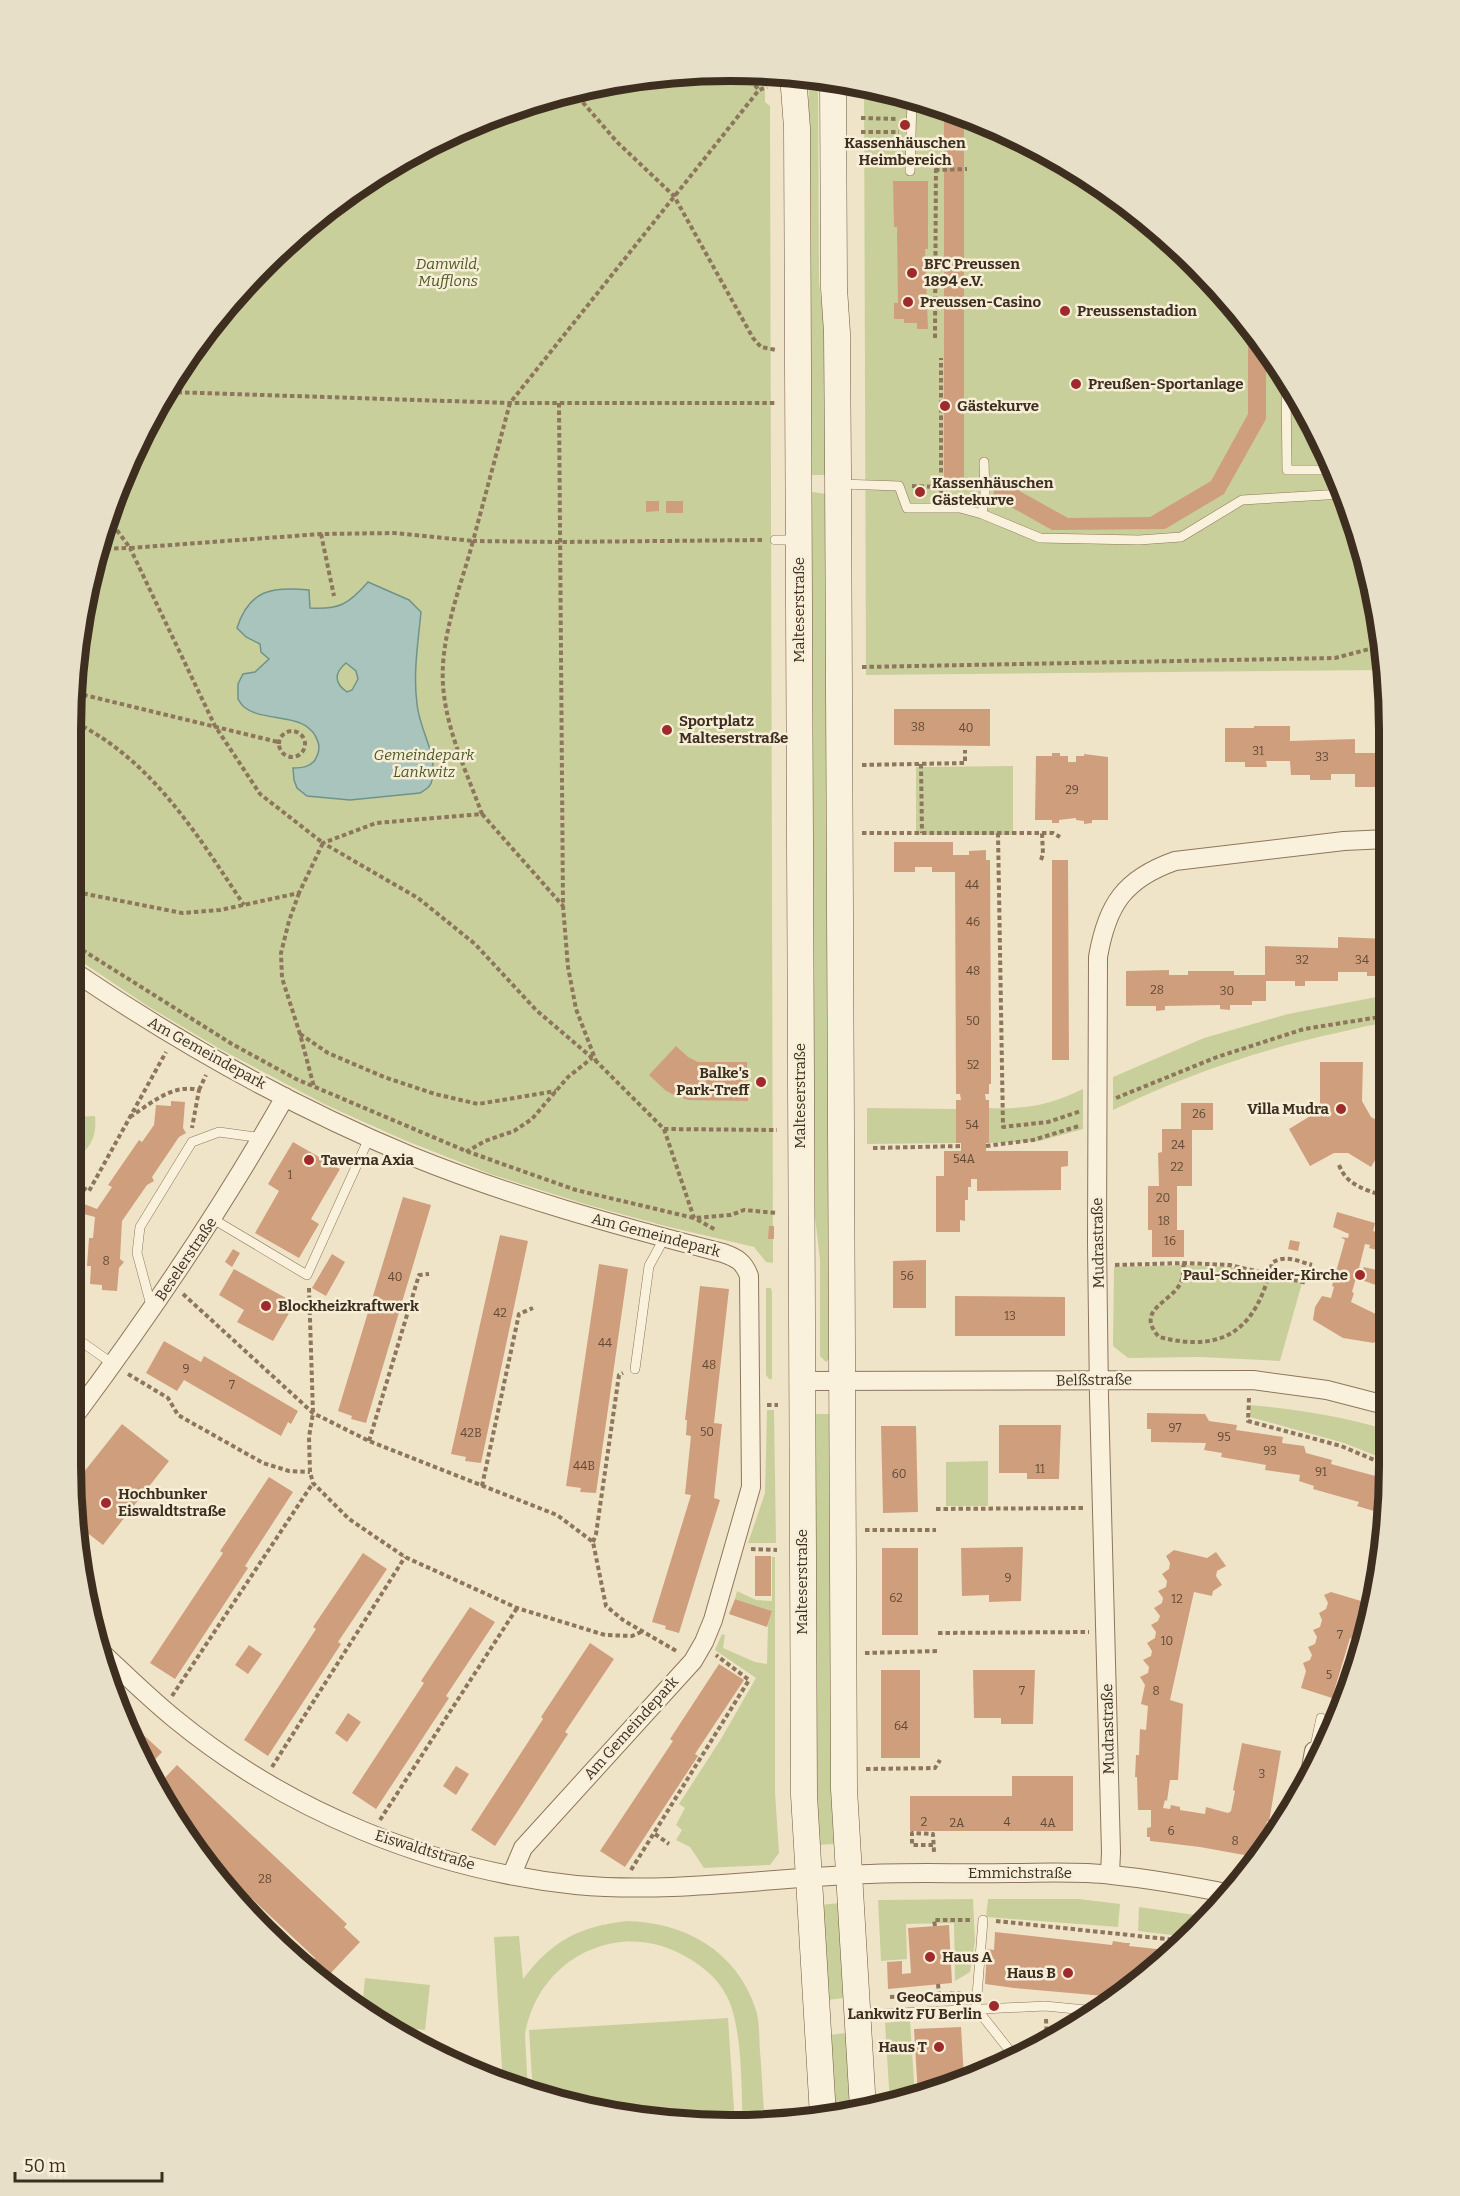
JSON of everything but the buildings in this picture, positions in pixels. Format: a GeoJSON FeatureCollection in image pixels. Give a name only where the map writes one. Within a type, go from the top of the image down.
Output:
{"type":"FeatureCollection","features":[{"type":"Feature","properties":{"kind":"main road","name":"Malteserstraße"},"geometry":{"type":"LineString","coordinates":[[794,85],[797,140],[798,484],[787,540],[801,1381],[804,1795],[822,2108]]}},
{"type":"Feature","properties":{"kind":"main road"},"geometry":{"type":"LineString","coordinates":[[833,90],[838,484],[844,1789],[863,2102]]}},
{"type":"Feature","properties":{"kind":"main road"},"geometry":{"type":"LineString","coordinates":[[798,484],[838,484]]}},
{"type":"Feature","properties":{"kind":"main road"},"geometry":{"type":"LineString","coordinates":[[816,2018],[858,2015]]}},
{"type":"Feature","properties":{"kind":"street","name":"Mudrastraße"},"geometry":{"type":"LineString","coordinates":[[1110,1874],[1097,1242],[1098,957],[1103,929],[1113,907],[1129,886],[1155,868],[1175,861],[1333,842],[1379,839]]}},
{"type":"Feature","properties":{"kind":"street","name":"Am Gemeindepark"},"geometry":{"type":"LineString","coordinates":[[81,976],[169,1034],[285,1097],[369,1138],[570,1212],[736,1257],[745,1266],[749,1276],[751,1487],[713,1620],[693,1660],[523,1848],[512,1874]]}},
{"type":"Feature","properties":{"kind":"street","name":"Beselerstraße"},"geometry":{"type":"LineString","coordinates":[[81,1407],[171,1283],[213,1219],[285,1097]]}},
{"type":"Feature","properties":{"kind":"street","name":"Belßstraße"},"geometry":{"type":"LineString","coordinates":[[801,1381],[1253,1380],[1327,1390],[1379,1404]]}},
{"type":"Feature","properties":{"kind":"street","name":"Eiswaldtstraße"},"geometry":{"type":"LineString","coordinates":[[111,1661],[175,1719],[225,1756],[281,1792],[341,1822],[381,1838],[467,1865],[577,1885],[640,1888],[808,1878]]}},
{"type":"Feature","properties":{"kind":"street","name":"Emmichstraße"},"geometry":{"type":"LineString","coordinates":[[808,1878],[849,1875],[1110,1874],[1219,1892]]}},
{"type":"Feature","properties":{"kind":"lane"},"geometry":{"type":"LineString","coordinates":[[910,171],[912,107]]}},
{"type":"Feature","properties":{"kind":"lane"},"geometry":{"type":"LineString","coordinates":[[1286,396],[1287,470],[1324,470]]}},
{"type":"Feature","properties":{"kind":"lane"},"geometry":{"type":"LineString","coordinates":[[982,514],[985,495],[984,462]]}},
{"type":"Feature","properties":{"kind":"lane"},"geometry":{"type":"LineString","coordinates":[[838,484],[899,486],[907,508],[960,508],[982,514],[1040,538],[1139,540],[1181,537],[1242,500],[1335,494]]}},
{"type":"Feature","properties":{"kind":"lane"},"geometry":{"type":"LineString","coordinates":[[152,1309],[137,1253],[140,1227],[192,1142],[219,1132],[262,1138]]}},
{"type":"Feature","properties":{"kind":"lane"},"geometry":{"type":"LineString","coordinates":[[213,1219],[307,1275],[369,1138]]}},
{"type":"Feature","properties":{"kind":"lane"},"geometry":{"type":"LineString","coordinates":[[635,1369],[649,1266],[663,1238]]}},
{"type":"Feature","properties":{"kind":"lane"},"geometry":{"type":"LineString","coordinates":[[81,1342],[113,1365]]}},
{"type":"Feature","properties":{"kind":"lane"},"geometry":{"type":"LineString","coordinates":[[1315,1747],[1321,1718]]}},
{"type":"Feature","properties":{"kind":"lane"},"geometry":{"type":"LineString","coordinates":[[983,1920],[976,2008],[1010,2051]]}},
{"type":"Feature","properties":{"kind":"lane"},"geometry":{"type":"LineString","coordinates":[[858,2015],[1045,2006],[1084,2010]]}},
{"type":"Feature","properties":{"kind":"path"},"geometry":{"type":"LineString","coordinates":[[752,82],[759,90]]}},
{"type":"Feature","properties":{"kind":"path"},"geometry":{"type":"LineString","coordinates":[[563,906],[482,814],[450,726],[444,694],[445,642],[510,403],[759,90],[767,87]]}},
{"type":"Feature","properties":{"kind":"path"},"geometry":{"type":"LineString","coordinates":[[580,99],[617,142],[674,196],[753,338],[760,346],[776,350]]}},
{"type":"Feature","properties":{"kind":"path"},"geometry":{"type":"LineString","coordinates":[[861,118],[911,118]]}},
{"type":"Feature","properties":{"kind":"path"},"geometry":{"type":"LineString","coordinates":[[861,132],[911,132]]}},
{"type":"Feature","properties":{"kind":"path"},"geometry":{"type":"LineString","coordinates":[[935,338],[936,160]]}},
{"type":"Feature","properties":{"kind":"path"},"geometry":{"type":"LineString","coordinates":[[935,170],[967,169]]}},
{"type":"Feature","properties":{"kind":"path"},"geometry":{"type":"LineString","coordinates":[[899,486],[941,487],[941,358]]}},
{"type":"Feature","properties":{"kind":"path"},"geometry":{"type":"LineString","coordinates":[[176,392],[510,403],[775,403]]}},
{"type":"Feature","properties":{"kind":"path"},"geometry":{"type":"LineString","coordinates":[[558,403],[563,906],[568,967],[576,1009],[597,1062]]}},
{"type":"Feature","properties":{"kind":"path"},"geometry":{"type":"LineString","coordinates":[[114,526],[130,548],[215,726],[260,794],[323,843],[418,898],[475,944],[536,1010],[597,1062],[664,1129],[694,1218]]}},
{"type":"Feature","properties":{"kind":"path"},"geometry":{"type":"LineString","coordinates":[[107,549],[321,534],[394,533],[472,541],[787,540]]}},
{"type":"Feature","properties":{"kind":"path"},"geometry":{"type":"LineString","coordinates":[[321,534],[334,596]]}},
{"type":"Feature","properties":{"kind":"path"},"geometry":{"type":"LineString","coordinates":[[862,667],[1335,658],[1373,648]]}},
{"type":"Feature","properties":{"kind":"path"},"geometry":{"type":"LineString","coordinates":[[82,694],[278,742]]}},
{"type":"Feature","properties":{"kind":"path"},"geometry":{"type":"LineString","coordinates":[[81,726],[98,734],[126,754],[166,795],[244,905]]}},
{"type":"Feature","properties":{"kind":"path"},"geometry":{"type":"LineString","coordinates":[[293,731],[300,733],[306,746],[298,757],[291,758],[284,756],[278,742],[286,732],[293,731]]}},
{"type":"Feature","properties":{"kind":"path"},"geometry":{"type":"LineString","coordinates":[[862,765],[965,763],[965,750]]}},
{"type":"Feature","properties":{"kind":"path"},"geometry":{"type":"LineString","coordinates":[[921,764],[922,833]]}},
{"type":"Feature","properties":{"kind":"path"},"geometry":{"type":"LineString","coordinates":[[314,1088],[282,978],[281,953],[299,893],[323,843],[376,823],[482,814]]}},
{"type":"Feature","properties":{"kind":"path"},"geometry":{"type":"LineString","coordinates":[[862,833],[1042,832],[1053,833],[1060,837]]}},
{"type":"Feature","properties":{"kind":"path"},"geometry":{"type":"LineString","coordinates":[[1041,860],[1042,832]]}},
{"type":"Feature","properties":{"kind":"path"},"geometry":{"type":"LineString","coordinates":[[998,833],[1003,1127],[1048,1122],[1085,1110]]}},
{"type":"Feature","properties":{"kind":"path"},"geometry":{"type":"LineString","coordinates":[[81,893],[182,913],[208,912],[299,893]]}},
{"type":"Feature","properties":{"kind":"path"},"geometry":{"type":"LineString","coordinates":[[81,949],[232,1044],[314,1088],[466,1151],[576,1190],[694,1218],[725,1234]]}},
{"type":"Feature","properties":{"kind":"path"},"geometry":{"type":"LineString","coordinates":[[1110,1100],[1217,1057],[1304,1029],[1379,1017]]}},
{"type":"Feature","properties":{"kind":"path"},"geometry":{"type":"LineString","coordinates":[[300,1034],[327,1053],[384,1077],[435,1094],[478,1104],[556,1091]]}},
{"type":"Feature","properties":{"kind":"path"},"geometry":{"type":"LineString","coordinates":[[81,1187],[89,1191],[166,1052]]}},
{"type":"Feature","properties":{"kind":"path"},"geometry":{"type":"LineString","coordinates":[[459,1173],[466,1151],[485,1141],[514,1131],[532,1119],[568,1077],[592,1058]]}},
{"type":"Feature","properties":{"kind":"path"},"geometry":{"type":"LineString","coordinates":[[192,1142],[191,1133],[199,1090],[206,1075]]}},
{"type":"Feature","properties":{"kind":"path"},"geometry":{"type":"LineString","coordinates":[[130,1118],[166,1094],[189,1088],[199,1090]]}},
{"type":"Feature","properties":{"kind":"path"},"geometry":{"type":"LineString","coordinates":[[310,1093],[314,1088]]}},
{"type":"Feature","properties":{"kind":"path"},"geometry":{"type":"LineString","coordinates":[[986,1146],[1033,1140],[1085,1124]]}},
{"type":"Feature","properties":{"kind":"path"},"geometry":{"type":"LineString","coordinates":[[664,1129],[777,1130]]}},
{"type":"Feature","properties":{"kind":"path"},"geometry":{"type":"LineString","coordinates":[[873,1148],[961,1146]]}},
{"type":"Feature","properties":{"kind":"path"},"geometry":{"type":"LineString","coordinates":[[1339,1165],[1343,1176],[1351,1184],[1379,1194]]}},
{"type":"Feature","properties":{"kind":"path"},"geometry":{"type":"LineString","coordinates":[[694,1218],[731,1215],[744,1210],[777,1213]]}},
{"type":"Feature","properties":{"kind":"path"},"geometry":{"type":"LineString","coordinates":[[1184,1263],[1180,1283],[1172,1294],[1156,1306],[1151,1324],[1159,1336],[1173,1340],[1204,1343],[1218,1340],[1235,1331],[1249,1319],[1259,1305],[1272,1263],[1286,1257],[1312,1265]]}},
{"type":"Feature","properties":{"kind":"path"},"geometry":{"type":"LineString","coordinates":[[1110,1265],[1184,1263],[1230,1265],[1307,1283]]}},
{"type":"Feature","properties":{"kind":"path"},"geometry":{"type":"LineString","coordinates":[[369,1441],[419,1275],[429,1274]]}},
{"type":"Feature","properties":{"kind":"path"},"geometry":{"type":"LineString","coordinates":[[307,1275],[310,1293],[313,1413],[309,1437],[310,1472],[313,1483],[349,1519],[405,1557],[517,1608],[605,1635],[632,1636],[641,1632]]}},
{"type":"Feature","properties":{"kind":"path"},"geometry":{"type":"LineString","coordinates":[[171,1283],[313,1413],[369,1441],[557,1515],[593,1542]]}},
{"type":"Feature","properties":{"kind":"path"},"geometry":{"type":"LineString","coordinates":[[482,1486],[519,1314],[533,1308]]}},
{"type":"Feature","properties":{"kind":"path"},"geometry":{"type":"LineString","coordinates":[[113,1365],[168,1398],[178,1415],[263,1462],[289,1471],[310,1472]]}},
{"type":"Feature","properties":{"kind":"path"},"geometry":{"type":"LineString","coordinates":[[635,1369],[619,1375],[593,1542],[606,1606],[641,1632],[693,1660]]}},
{"type":"Feature","properties":{"kind":"path"},"geometry":{"type":"LineString","coordinates":[[1249,1398],[1248,1421],[1341,1446],[1379,1462]]}},
{"type":"Feature","properties":{"kind":"path"},"geometry":{"type":"LineString","coordinates":[[172,1696],[313,1483]]}},
{"type":"Feature","properties":{"kind":"path"},"geometry":{"type":"LineString","coordinates":[[936,1509],[1089,1509]]}},
{"type":"Feature","properties":{"kind":"path"},"geometry":{"type":"LineString","coordinates":[[865,1530],[936,1530]]}},
{"type":"Feature","properties":{"kind":"path"},"geometry":{"type":"LineString","coordinates":[[746,1549],[777,1550]]}},
{"type":"Feature","properties":{"kind":"path"},"geometry":{"type":"LineString","coordinates":[[272,1767],[405,1557]]}},
{"type":"Feature","properties":{"kind":"path"},"geometry":{"type":"LineString","coordinates":[[380,1820],[517,1608]]}},
{"type":"Feature","properties":{"kind":"path"},"geometry":{"type":"LineString","coordinates":[[938,1633],[1092,1632]]}},
{"type":"Feature","properties":{"kind":"path"},"geometry":{"type":"LineString","coordinates":[[627,1876],[749,1680],[711,1651]]}},
{"type":"Feature","properties":{"kind":"path"},"geometry":{"type":"LineString","coordinates":[[865,1653],[938,1651]]}},
{"type":"Feature","properties":{"kind":"path"},"geometry":{"type":"LineString","coordinates":[[866,1769],[935,1768],[940,1760]]}},
{"type":"Feature","properties":{"kind":"path"},"geometry":{"type":"LineString","coordinates":[[933,1845],[912,1845],[912,1833],[933,1834],[934,1852]]}},
{"type":"Feature","properties":{"kind":"path"},"geometry":{"type":"LineString","coordinates":[[655,1834],[669,1844]]}},
{"type":"Feature","properties":{"kind":"path"},"geometry":{"type":"LineString","coordinates":[[934,1926],[934,1920],[983,1920],[1173,1940]]}},
{"type":"Feature","properties":{"kind":"path"},"geometry":{"type":"LineString","coordinates":[[938,1984],[939,1994]]}},
{"type":"Feature","properties":{"kind":"path"},"geometry":{"type":"LineString","coordinates":[[1045,2006],[1047,2032]]}},
{"type":"Feature","properties":{"kind":"green space","name":"Gemeindepark Lankwitz"},"geometry":{"type":"Polygon","coordinates":[[[688,82],[765,82],[765,102],[770,106],[773,1263],[766,1262],[754,1247],[588,1205],[490,1174],[404,1140],[326,1105],[220,1049],[149,1007],[81,961],[82,688],[93,603],[115,521],[148,443],[190,369],[242,302],[302,242],[369,190],[443,148],[521,115],[603,93],[688,82]]]}},
{"type":"Feature","properties":{"kind":"green space"},"geometry":{"type":"Polygon","coordinates":[[[809,86],[818,87],[819,283],[825,328],[826,475],[811,475],[809,86]]]}},
{"type":"Feature","properties":{"kind":"green space","name":"Preußen-Sportanlage"},"geometry":{"type":"Polygon","coordinates":[[[864,95],[939,115],[978,130],[1055,168],[1091,190],[1158,242],[1218,302],[1270,369],[1312,443],[1330,482],[1357,562],[1367,603],[1376,670],[866,675],[864,95]]]}},
{"type":"Feature","properties":{"kind":"green space"},"geometry":{"type":"Polygon","coordinates":[[[813,492],[826,494],[830,1358],[826,1362],[820,1356],[820,1260],[812,1191],[810,494],[813,492]]]}},
{"type":"Feature","properties":{"kind":"green space"},"geometry":{"type":"Polygon","coordinates":[[[1013,766],[1013,835],[916,835],[916,767],[1013,766]]]}},
{"type":"Feature","properties":{"kind":"green space"},"geometry":{"type":"Polygon","coordinates":[[[1379,997],[1379,1024],[1299,1042],[1245,1058],[1192,1076],[1113,1110],[1113,1077],[1204,1038],[1288,1014],[1379,997]]]}},
{"type":"Feature","properties":{"kind":"green space"},"geometry":{"type":"Polygon","coordinates":[[[1083,1089],[1083,1129],[1040,1141],[989,1143],[989,1108],[1037,1105],[1083,1089]]]}},
{"type":"Feature","properties":{"kind":"green space"},"geometry":{"type":"Polygon","coordinates":[[[867,1108],[956,1109],[956,1143],[867,1144],[867,1108]]]}},
{"type":"Feature","properties":{"kind":"green space"},"geometry":{"type":"Polygon","coordinates":[[[95,1116],[92,1140],[81,1154],[81,1117],[95,1116]]]}},
{"type":"Feature","properties":{"kind":"green space"},"geometry":{"type":"Polygon","coordinates":[[[1185,1265],[1230,1267],[1302,1283],[1280,1361],[1199,1357],[1128,1358],[1113,1346],[1114,1267],[1185,1265]]]}},
{"type":"Feature","properties":{"kind":"green space"},"geometry":{"type":"Polygon","coordinates":[[[766,1288],[771,1288],[772,1292],[772,1379],[766,1375],[766,1288]]]}},
{"type":"Feature","properties":{"kind":"green space"},"geometry":{"type":"Polygon","coordinates":[[[1250,1405],[1318,1414],[1379,1428],[1379,1457],[1344,1443],[1250,1417],[1250,1405]]]}},
{"type":"Feature","properties":{"kind":"green space"},"geometry":{"type":"Polygon","coordinates":[[[767,1410],[774,1410],[776,1543],[748,1543],[765,1493],[767,1410]]]}},
{"type":"Feature","properties":{"kind":"green space"},"geometry":{"type":"Polygon","coordinates":[[[812,1414],[830,1414],[835,1844],[816,1845],[812,1414]]]}},
{"type":"Feature","properties":{"kind":"green space"},"geometry":{"type":"Polygon","coordinates":[[[988,1461],[988,1506],[946,1506],[946,1462],[988,1461]]]}},
{"type":"Feature","properties":{"kind":"green space"},"geometry":{"type":"Polygon","coordinates":[[[772,1557],[775,1557],[775,1792],[779,1853],[770,1865],[704,1868],[690,1847],[676,1840],[682,1830],[676,1825],[685,1808],[679,1804],[721,1739],[756,1678],[715,1650],[722,1634],[725,1635],[723,1648],[755,1662],[767,1664],[768,1624],[772,1611],[735,1599],[737,1591],[756,1600],[772,1601],[772,1557]]]}},
{"type":"Feature","properties":{"kind":"green space"},"geometry":{"type":"Polygon","coordinates":[[[973,1899],[975,1941],[970,1972],[955,1981],[954,1923],[906,1924],[907,1959],[881,1961],[878,1900],[973,1899]]]}},
{"type":"Feature","properties":{"kind":"green space"},"geometry":{"type":"Polygon","coordinates":[[[988,1899],[1079,1899],[1120,1904],[1118,1927],[986,1917],[988,1899]]]}},
{"type":"Feature","properties":{"kind":"green space"},"geometry":{"type":"Polygon","coordinates":[[[839,1903],[844,1998],[827,2000],[820,1905],[839,1903]]]}},
{"type":"Feature","properties":{"kind":"green space"},"geometry":{"type":"Polygon","coordinates":[[[1139,1907],[1198,1915],[1178,1936],[1138,1931],[1139,1907]]]}},
{"type":"Feature","properties":{"kind":"green space"},"geometry":{"type":"Polygon","coordinates":[[[626,1921],[648,1923],[688,1934],[722,1956],[736,1971],[756,2010],[759,2025],[764,2114],[743,2115],[738,2038],[731,2006],[725,1993],[717,1981],[700,1966],[681,1954],[656,1944],[630,1941],[605,1945],[582,1954],[562,1968],[545,1986],[532,2009],[525,2035],[527,2083],[502,2074],[494,1937],[519,1936],[523,1979],[545,1955],[567,1938],[594,1927],[626,1921]]]}},
{"type":"Feature","properties":{"kind":"green space"},"geometry":{"type":"Polygon","coordinates":[[[365,1978],[430,1985],[425,2030],[405,2028],[363,2001],[365,1978]]]}},
{"type":"Feature","properties":{"kind":"green space"},"geometry":{"type":"Polygon","coordinates":[[[728,2018],[734,2115],[688,2114],[603,2103],[532,2084],[529,2030],[728,2018]]]}},
{"type":"Feature","properties":{"kind":"green space"},"geometry":{"type":"Polygon","coordinates":[[[910,2020],[914,2088],[889,2095],[885,2023],[910,2020]]]}},
{"type":"Feature","properties":{"kind":"green space"},"geometry":{"type":"Polygon","coordinates":[[[847,2034],[852,2104],[832,2107],[830,2035],[847,2034]]]}},
{"type":"Feature","properties":{"kind":"water"},"geometry":{"type":"Polygon","coordinates":[[[368,582],[409,600],[421,612],[416,658],[416,692],[418,713],[432,761],[431,782],[428,788],[420,793],[350,800],[307,796],[297,788],[293,768],[306,767],[313,762],[319,747],[318,742],[313,732],[305,725],[253,712],[241,704],[238,699],[238,684],[243,674],[255,672],[269,659],[261,652],[260,644],[246,637],[237,628],[248,605],[255,598],[273,590],[309,590],[310,608],[329,608],[343,604],[368,582]],[[346,663],[339,670],[338,682],[347,692],[352,690],[358,679],[356,671],[346,663]]]}},
{"type":"Feature","properties":{"kind":"place","name":"Kassenhäuschen Heimbereich"},"geometry":{"type":"Point","coordinates":[905,125]}},
{"type":"Feature","properties":{"kind":"place","name":"BFC Preussen 1894 e.V."},"geometry":{"type":"Point","coordinates":[912,273]}},
{"type":"Feature","properties":{"kind":"place","name":"Preussen-Casino"},"geometry":{"type":"Point","coordinates":[908,302]}},
{"type":"Feature","properties":{"kind":"place","name":"Preussenstadion"},"geometry":{"type":"Point","coordinates":[1065,311]}},
{"type":"Feature","properties":{"kind":"place","name":"Preußen-Sportanlage"},"geometry":{"type":"Point","coordinates":[1076,384]}},
{"type":"Feature","properties":{"kind":"place","name":"Gästekurve"},"geometry":{"type":"Point","coordinates":[945,406]}},
{"type":"Feature","properties":{"kind":"place","name":"Kassenhäuschen Gästekurve"},"geometry":{"type":"Point","coordinates":[920,492]}},
{"type":"Feature","properties":{"kind":"place","name":"Sportplatz Malteserstraße"},"geometry":{"type":"Point","coordinates":[667,730]}},
{"type":"Feature","properties":{"kind":"place","name":"Balke's Park-Treff"},"geometry":{"type":"Point","coordinates":[761,1082]}},
{"type":"Feature","properties":{"kind":"place","name":"Villa Mudra"},"geometry":{"type":"Point","coordinates":[1341,1109]}},
{"type":"Feature","properties":{"kind":"place","name":"Taverna Axia"},"geometry":{"type":"Point","coordinates":[309,1160]}},
{"type":"Feature","properties":{"kind":"place","name":"Paul-Schneider-Kirche"},"geometry":{"type":"Point","coordinates":[1360,1275]}},
{"type":"Feature","properties":{"kind":"place","name":"Blockheizkraftwerk"},"geometry":{"type":"Point","coordinates":[266,1306]}},
{"type":"Feature","properties":{"kind":"place","name":"Hochbunker Eiswaldtstraße"},"geometry":{"type":"Point","coordinates":[106,1503]}},
{"type":"Feature","properties":{"kind":"place","name":"Haus A"},"geometry":{"type":"Point","coordinates":[930,1957]}},
{"type":"Feature","properties":{"kind":"place","name":"Haus B"},"geometry":{"type":"Point","coordinates":[1068,1973]}},
{"type":"Feature","properties":{"kind":"place","name":"GeoCampus Lankwitz FU Berlin"},"geometry":{"type":"Point","coordinates":[994,2006]}},
{"type":"Feature","properties":{"kind":"place","name":"Haus T"},"geometry":{"type":"Point","coordinates":[939,2047]}},
{"type":"Feature","properties":{"kind":"park label","name":"Damwild, Mufflons"},"geometry":{"type":"Point","coordinates":[448,272]}}]}
